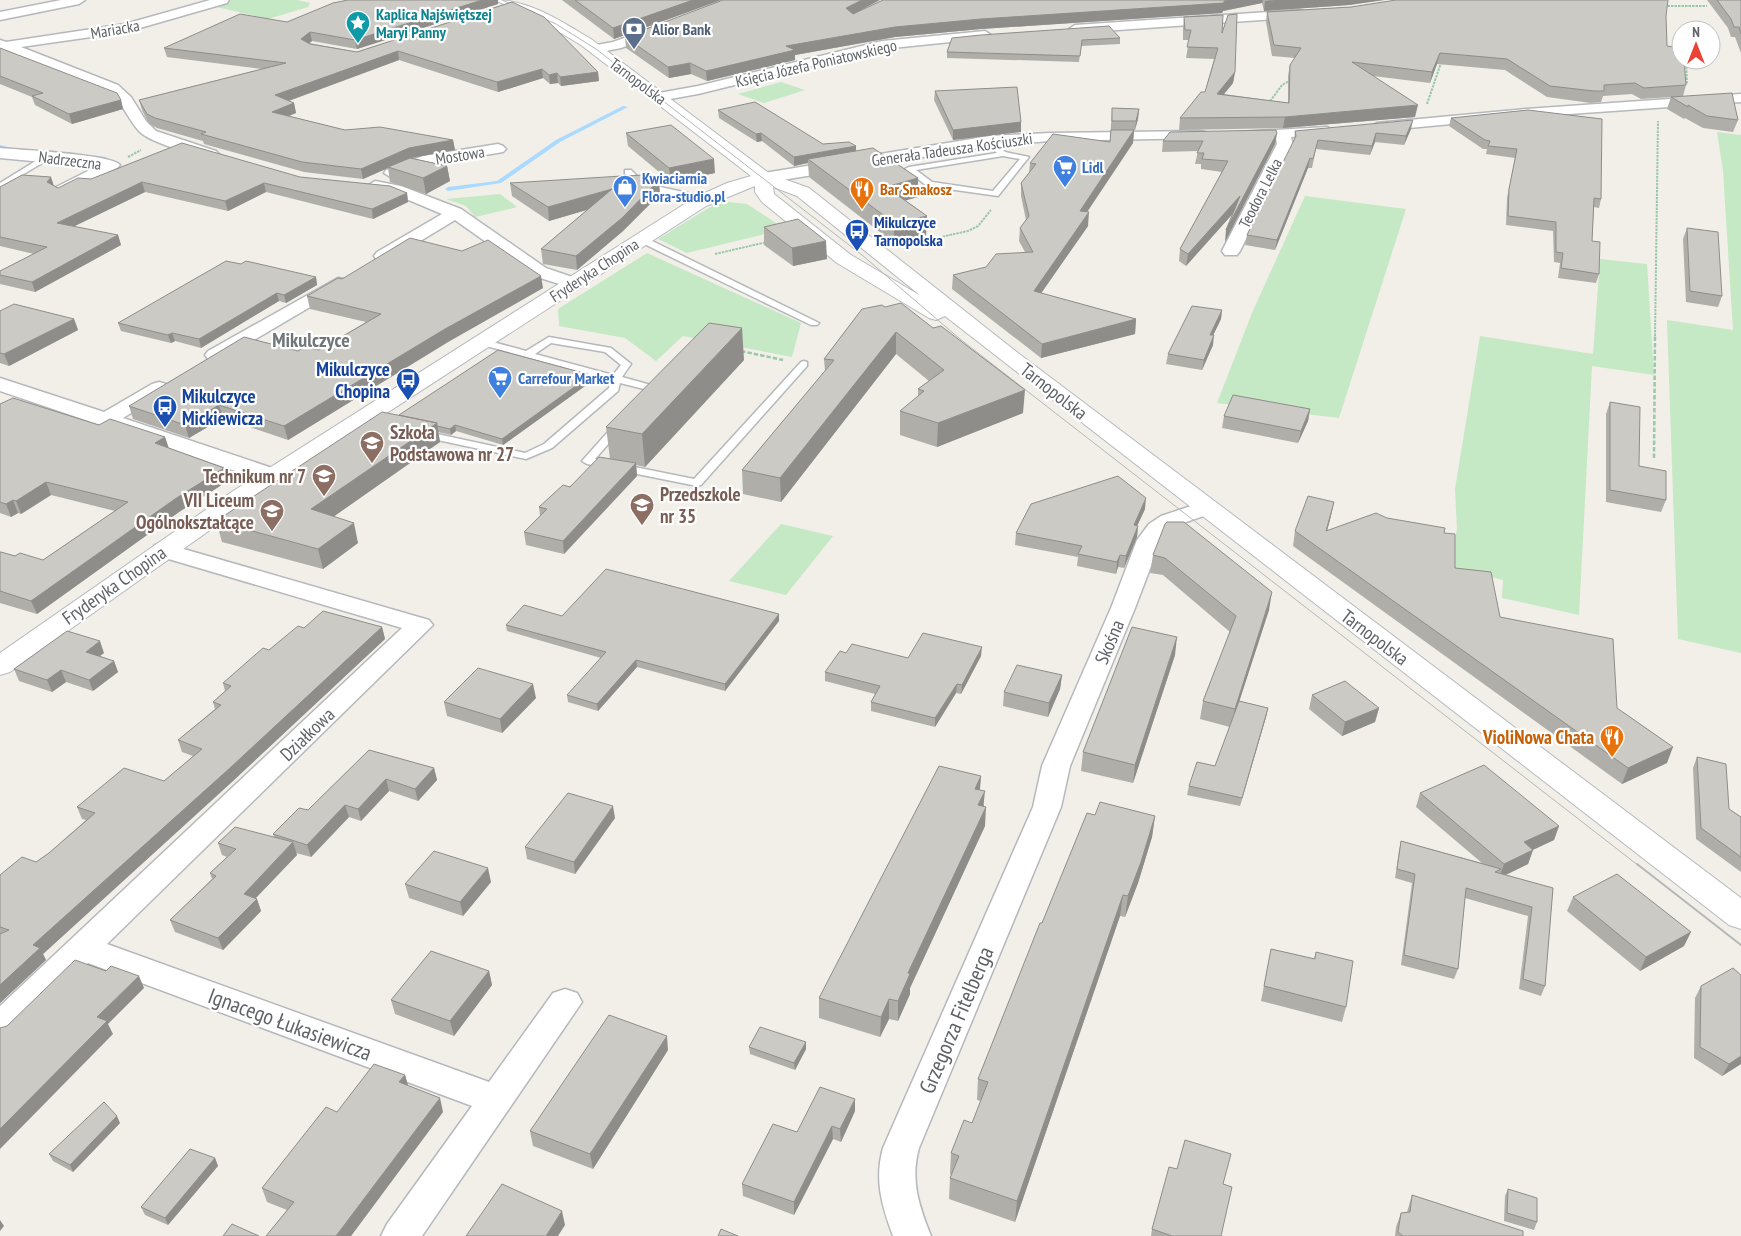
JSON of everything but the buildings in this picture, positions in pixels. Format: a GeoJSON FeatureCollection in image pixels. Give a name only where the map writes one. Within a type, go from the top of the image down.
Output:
{"type":"FeatureCollection","features":[{"type":"Feature","properties":{"kind":"main road","name":"Tarnopolska"},"geometry":{"type":"LineString","coordinates":[[508,2],[556,24],[596,49],[764,178],[803,192],[1010,358],[1741,916]]}},
{"type":"Feature","properties":{"kind":"main road","name":"Tarnopolska"},"geometry":{"type":"LineString","coordinates":[[764,178],[764,192],[768,198],[838,254],[1010,358]]}},
{"type":"Feature","properties":{"kind":"main road","name":"Fryderyka Chopina"},"geometry":{"type":"LineString","coordinates":[[0,666],[163,550],[273,476],[369,422],[482,342],[641,239],[706,198],[764,178]]}},
{"type":"Feature","properties":{"kind":"street"},"geometry":{"type":"LineString","coordinates":[[0,16],[79,0]]}},
{"type":"Feature","properties":{"kind":"street","name":"Mariacka"},"geometry":{"type":"LineString","coordinates":[[2,46],[126,28],[223,0]]}},
{"type":"Feature","properties":{"kind":"street"},"geometry":{"type":"LineString","coordinates":[[491,10],[508,2]]}},
{"type":"Feature","properties":{"kind":"street"},"geometry":{"type":"LineString","coordinates":[[1058,30],[1313,13]]}},
{"type":"Feature","properties":{"kind":"street"},"geometry":{"type":"LineString","coordinates":[[596,49],[616,46],[675,24]]}},
{"type":"Feature","properties":{"kind":"street","name":"Księcia Józefa Poniatowskiego"},"geometry":{"type":"LineString","coordinates":[[659,97],[698,90],[882,45],[1000,34]]}},
{"type":"Feature","properties":{"kind":"street"},"geometry":{"type":"LineString","coordinates":[[2,46],[112,88],[127,98],[142,128],[151,134],[222,157]]}},
{"type":"Feature","properties":{"kind":"street"},"geometry":{"type":"LineString","coordinates":[[1362,128],[1741,98]]}},
{"type":"Feature","properties":{"kind":"street"},"geometry":{"type":"LineString","coordinates":[[1231,135],[1343,130]]}},
{"type":"Feature","properties":{"kind":"street","name":"Teodora Lelka"},"geometry":{"type":"LineString","coordinates":[[1231,251],[1285,144],[1284,134]]}},
{"type":"Feature","properties":{"kind":"street","name":"Generała Tadeusza Kościuszki"},"geometry":{"type":"LineString","coordinates":[[764,178],[990,141],[1050,137],[1212,135]]}},
{"type":"Feature","properties":{"kind":"street","name":"Mostowa"},"geometry":{"type":"LineString","coordinates":[[455,213],[395,189],[362,185],[416,163],[498,149]]}},
{"type":"Feature","properties":{"kind":"street","name":"Nadrzeczna"},"geometry":{"type":"LineString","coordinates":[[0,153],[50,156],[112,165],[60,191]]}},
{"type":"Feature","properties":{"kind":"street"},"geometry":{"type":"LineString","coordinates":[[370,264],[455,213],[540,272],[572,284]]}},
{"type":"Feature","properties":{"kind":"street"},"geometry":{"type":"LineString","coordinates":[[199,365],[352,274]]}},
{"type":"Feature","properties":{"kind":"street"},"geometry":{"type":"LineString","coordinates":[[105,420],[173,380]]}},
{"type":"Feature","properties":{"kind":"street"},"geometry":{"type":"LineString","coordinates":[[0,384],[273,476]]}},
{"type":"Feature","properties":{"kind":"street","name":"Skośna"},"geometry":{"type":"LineString","coordinates":[[1047,807],[1056,766],[1123,608],[1149,540],[1157,529],[1168,521],[1206,508]]}},
{"type":"Feature","properties":{"kind":"street","name":"Działkowa"},"geometry":{"type":"LineString","coordinates":[[0,1027],[420,625],[163,550]]}},
{"type":"Feature","properties":{"kind":"street","name":"Grzegorza Fitelberga"},"geometry":{"type":"LineString","coordinates":[[912,1236],[898,1199],[895,1183],[895,1164],[1047,807]]}},
{"type":"Feature","properties":{"kind":"street","name":"Ignacego Łukasiewicza"},"geometry":{"type":"LineString","coordinates":[[83,948],[496,1100]]}},
{"type":"Feature","properties":{"kind":"street"},"geometry":{"type":"LineString","coordinates":[[400,1236],[565,1002]]}},
{"type":"Feature","properties":{"kind":"lane"},"geometry":{"type":"LineString","coordinates":[[990,141],[1003,154]]}},
{"type":"Feature","properties":{"kind":"lane"},"geometry":{"type":"LineString","coordinates":[[1003,154],[1025,156],[995,194],[930,184],[909,169],[1003,154]]}},
{"type":"Feature","properties":{"kind":"lane"},"geometry":{"type":"LineString","coordinates":[[0,186],[50,156]]}},
{"type":"Feature","properties":{"kind":"lane","name":"Fryderyka Chopina"},"geometry":{"type":"LineString","coordinates":[[628,172],[636,182],[649,188],[706,198]]}},
{"type":"Feature","properties":{"kind":"lane"},"geometry":{"type":"LineString","coordinates":[[641,239],[814,322]]}},
{"type":"Feature","properties":{"kind":"lane"},"geometry":{"type":"LineString","coordinates":[[416,432],[526,456],[548,446],[614,389],[615,379],[626,364],[608,350],[549,340],[528,354]]}},
{"type":"Feature","properties":{"kind":"lane"},"geometry":{"type":"LineString","coordinates":[[482,342],[615,379],[658,386],[641,404]]}},
{"type":"Feature","properties":{"kind":"lane"},"geometry":{"type":"LineString","coordinates":[[627,418],[586,461],[697,483],[804,364]]}},
{"type":"Feature","properties":{"kind":"path"},"geometry":{"type":"LineString","coordinates":[[1659,6],[1707,6]]}},
{"type":"Feature","properties":{"kind":"path"},"geometry":{"type":"LineString","coordinates":[[1426,122],[1422,114],[1430,99],[1443,57]]}},
{"type":"Feature","properties":{"kind":"path"},"geometry":{"type":"LineString","coordinates":[[1250,135],[1276,93],[1292,79]]}},
{"type":"Feature","properties":{"kind":"path"},"geometry":{"type":"LineString","coordinates":[[1650,104],[1657,110],[1658,169],[1654,458]]}},
{"type":"Feature","properties":{"kind":"path"},"geometry":{"type":"LineString","coordinates":[[902,246],[968,231],[978,226],[997,203],[995,194]]}},
{"type":"Feature","properties":{"kind":"path"},"geometry":{"type":"LineString","coordinates":[[686,261],[771,241]]}},
{"type":"Feature","properties":{"kind":"path"},"geometry":{"type":"LineString","coordinates":[[736,350],[804,364]]}},
{"type":"Feature","properties":{"kind":"green space"},"geometry":{"type":"Polygon","coordinates":[[[232,0],[297,0],[310,3],[308,7],[268,19],[213,6],[232,0]]]}},
{"type":"Feature","properties":{"kind":"green space"},"geometry":{"type":"Polygon","coordinates":[[[781,82],[805,90],[764,103],[738,94],[781,82]]]}},
{"type":"Feature","properties":{"kind":"green space"},"geometry":{"type":"Polygon","coordinates":[[[1717,132],[1741,135],[1741,653],[1678,639],[1667,320],[1733,330],[1723,171],[1717,132]]]}},
{"type":"Feature","properties":{"kind":"green space"},"geometry":{"type":"Polygon","coordinates":[[[500,194],[517,207],[475,217],[466,206],[446,199],[500,194]]]}},
{"type":"Feature","properties":{"kind":"green space"},"geometry":{"type":"Polygon","coordinates":[[[1305,196],[1406,209],[1339,418],[1217,403],[1252,313],[1305,196]]]}},
{"type":"Feature","properties":{"kind":"green space"},"geometry":{"type":"Polygon","coordinates":[[[720,201],[747,204],[785,229],[687,253],[658,239],[720,201]]]}},
{"type":"Feature","properties":{"kind":"green space"},"geometry":{"type":"Polygon","coordinates":[[[647,253],[801,323],[792,357],[683,336],[656,361],[625,338],[559,326],[558,309],[647,253]]]}},
{"type":"Feature","properties":{"kind":"green space"},"geometry":{"type":"Polygon","coordinates":[[[1600,259],[1647,264],[1654,375],[1592,366],[1579,615],[1502,598],[1503,580],[1454,568],[1453,546],[1457,530],[1455,489],[1480,336],[1593,354],[1600,259]]]}},
{"type":"Feature","properties":{"kind":"green space"},"geometry":{"type":"Polygon","coordinates":[[[781,524],[833,536],[786,595],[729,581],[781,524]]]}},
{"type":"Feature","properties":{"kind":"waterway"},"geometry":{"type":"LineString","coordinates":[[448,189],[499,182],[558,141],[625,107]]}},
{"type":"Feature","properties":{"kind":"waterway"},"geometry":{"type":"LineString","coordinates":[[0,147],[17,150]]}},
{"type":"Feature","properties":{"kind":"waterway"},"geometry":{"type":"LineString","coordinates":[[89,157],[106,159]]}},
{"type":"Feature","properties":{"kind":"tram line"},"geometry":{"type":"LineString","coordinates":[[502,0],[556,24],[596,49],[862,255],[960,339],[1639,866]]}},
{"type":"Feature","properties":{"kind":"tram line"},"geometry":{"type":"LineString","coordinates":[[1637,864],[1741,945]]}},
{"type":"Feature","properties":{"kind":"place","name":"Kaplica Najświętszej Maryi Panny"},"geometry":{"type":"Point","coordinates":[358,44]}},
{"type":"Feature","properties":{"kind":"place","name":"Alior Bank"},"geometry":{"type":"Point","coordinates":[634,50]}},
{"type":"Feature","properties":{"kind":"place","name":"Lidl"},"geometry":{"type":"Point","coordinates":[1065,188]}},
{"type":"Feature","properties":{"kind":"place","name":"Kwiaciarnia Flora-studio.pl"},"geometry":{"type":"Point","coordinates":[625,208]}},
{"type":"Feature","properties":{"kind":"place","name":"Bar Smakosz"},"geometry":{"type":"Point","coordinates":[862,210]}},
{"type":"Feature","properties":{"kind":"place","name":"Mikulczyce Tarnopolska"},"geometry":{"type":"Point","coordinates":[857,252]}},
{"type":"Feature","properties":{"kind":"place","name":"Carrefour Market"},"geometry":{"type":"Point","coordinates":[500,399]}},
{"type":"Feature","properties":{"kind":"place","name":"Mikulczyce Chopina"},"geometry":{"type":"Point","coordinates":[408,401]}},
{"type":"Feature","properties":{"kind":"place","name":"Mikulczyce Mickiewicza"},"geometry":{"type":"Point","coordinates":[165,428]}},
{"type":"Feature","properties":{"kind":"place","name":"Szkoła Podstawowa nr 27"},"geometry":{"type":"Point","coordinates":[372,464]}},
{"type":"Feature","properties":{"kind":"place","name":"Technikum nr 7"},"geometry":{"type":"Point","coordinates":[324,497]}},
{"type":"Feature","properties":{"kind":"place","name":"Przedszkole nr 35"},"geometry":{"type":"Point","coordinates":[642,526]}},
{"type":"Feature","properties":{"kind":"place","name":"VII Liceum Ogólnokształcące"},"geometry":{"type":"Point","coordinates":[272,532]}},
{"type":"Feature","properties":{"kind":"place","name":"VioliNowa Chata"},"geometry":{"type":"Point","coordinates":[1612,758]}},
{"type":"Feature","properties":{"kind":"district","name":"Mikulczyce"},"geometry":{"type":"Point","coordinates":[311,340]}}]}
